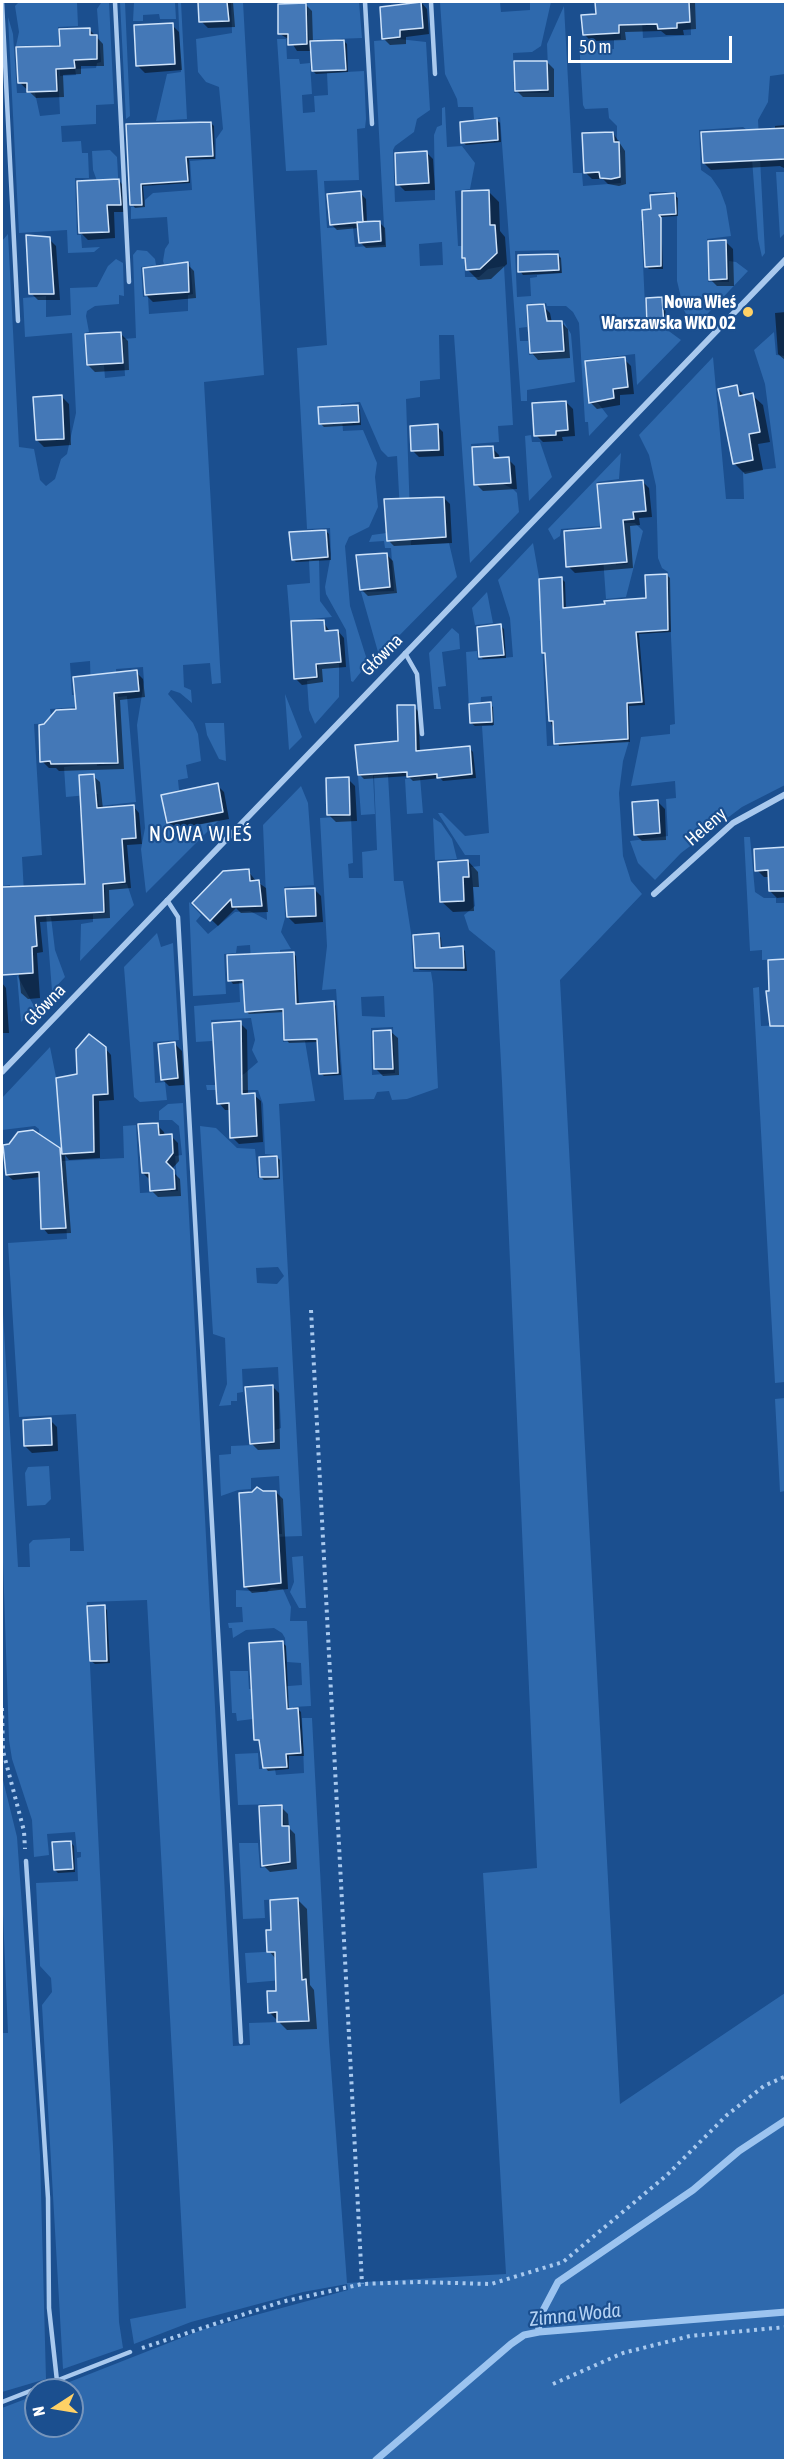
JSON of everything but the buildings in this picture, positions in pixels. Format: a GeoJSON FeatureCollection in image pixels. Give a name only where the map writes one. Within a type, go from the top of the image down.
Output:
{"type":"FeatureCollection","features":[{"type":"Feature","properties":{"kind":"street","name":"Główna"},"geometry":{"type":"LineString","coordinates":[[2,1072],[786,259]]}},
{"type":"Feature","properties":{"kind":"street","name":"Heleny"},"geometry":{"type":"LineString","coordinates":[[654,894],[733,823],[786,794]]}},
{"type":"Feature","properties":{"kind":"lane"},"geometry":{"type":"LineString","coordinates":[[2,2],[18,321]]}},
{"type":"Feature","properties":{"kind":"lane"},"geometry":{"type":"LineString","coordinates":[[115,2],[129,282]]}},
{"type":"Feature","properties":{"kind":"lane"},"geometry":{"type":"LineString","coordinates":[[365,2],[372,124]]}},
{"type":"Feature","properties":{"kind":"lane"},"geometry":{"type":"LineString","coordinates":[[431,2],[435,74]]}},
{"type":"Feature","properties":{"kind":"lane"},"geometry":{"type":"LineString","coordinates":[[405,653],[417,674],[422,734]]}},
{"type":"Feature","properties":{"kind":"lane"},"geometry":{"type":"LineString","coordinates":[[167,900],[178,916],[201,1288],[241,2042]]}},
{"type":"Feature","properties":{"kind":"lane"},"geometry":{"type":"LineString","coordinates":[[26,1862],[48,2198],[49,2308],[57,2378]]}},
{"type":"Feature","properties":{"kind":"lane"},"geometry":{"type":"LineString","coordinates":[[65,2378],[130,2352]]}},
{"type":"Feature","properties":{"kind":"lane"},"geometry":{"type":"LineString","coordinates":[[2,2402],[24,2394]]}},
{"type":"Feature","properties":{"kind":"path"},"geometry":{"type":"LineString","coordinates":[[311,1310],[362,2284]]}},
{"type":"Feature","properties":{"kind":"path"},"geometry":{"type":"LineString","coordinates":[[2,1708],[3,1751],[24,1831],[26,1862]]}},
{"type":"Feature","properties":{"kind":"path"},"geometry":{"type":"LineString","coordinates":[[130,2352],[281,2302],[362,2284],[491,2284],[507,2281],[563,2262],[667,2175],[727,2115],[764,2086],[786,2076]]}},
{"type":"Feature","properties":{"kind":"path"},"geometry":{"type":"LineString","coordinates":[[553,2384],[623,2353],[690,2336],[786,2327]]}},
{"type":"Feature","properties":{"kind":"shaded area"},"geometry":{"type":"Polygon","coordinates":[[[19,2],[77,2],[78,26],[58,27],[60,76],[76,75],[75,69],[96,68],[97,63],[101,62],[97,9],[101,3],[109,2],[114,104],[96,105],[96,124],[61,126],[62,142],[81,141],[82,153],[88,153],[89,178],[75,178],[77,235],[81,235],[82,248],[100,247],[94,252],[68,253],[67,230],[19,233],[8,17],[13,34],[17,93],[35,93],[40,116],[60,114],[57,45],[16,46],[19,32],[15,6],[19,2]]]}},
{"type":"Feature","properties":{"kind":"shaded area"},"geometry":{"type":"Polygon","coordinates":[[[120,2],[125,2],[130,116],[126,119],[120,2]]]}},
{"type":"Feature","properties":{"kind":"shaded area"},"geometry":{"type":"Polygon","coordinates":[[[134,2],[175,2],[176,19],[160,19],[159,14],[143,15],[143,21],[133,21],[134,2]]]}},
{"type":"Feature","properties":{"kind":"shaded area"},"geometry":{"type":"Polygon","coordinates":[[[178,2],[181,2],[187,119],[156,121],[167,74],[181,72],[178,2]]]}},
{"type":"Feature","properties":{"kind":"shaded area"},"geometry":{"type":"Polygon","coordinates":[[[231,2],[243,2],[264,375],[204,382],[221,683],[212,684],[210,663],[183,665],[184,687],[191,690],[192,703],[180,693],[171,690],[168,694],[193,723],[198,734],[201,761],[186,765],[188,778],[178,780],[179,790],[161,795],[166,824],[182,828],[219,820],[146,893],[141,849],[145,828],[137,725],[144,682],[143,667],[116,669],[118,697],[127,696],[136,802],[99,806],[98,794],[66,797],[64,767],[80,765],[77,707],[50,709],[52,723],[34,724],[42,855],[22,857],[24,893],[10,894],[10,885],[2,886],[2,241],[8,234],[19,447],[34,449],[40,480],[46,486],[55,479],[61,459],[67,454],[76,413],[72,333],[25,337],[23,298],[46,296],[46,317],[71,315],[70,288],[97,287],[108,266],[116,259],[123,263],[124,296],[119,295],[119,304],[95,306],[87,311],[86,316],[89,332],[84,333],[86,366],[104,365],[105,378],[125,376],[123,339],[136,338],[133,255],[137,250],[147,251],[155,259],[156,265],[141,267],[143,297],[148,296],[149,314],[188,311],[188,295],[193,294],[190,262],[164,264],[163,261],[165,249],[169,243],[167,217],[131,219],[131,207],[144,206],[145,200],[153,193],[192,190],[190,161],[216,159],[216,139],[223,129],[219,87],[206,82],[198,72],[196,39],[232,33],[231,2]],[[90,661],[70,663],[72,695],[91,694],[90,661]],[[116,710],[93,712],[97,766],[119,765],[116,710]]]}},
{"type":"Feature","properties":{"kind":"shaded area"},"geometry":{"type":"Polygon","coordinates":[[[307,2],[359,2],[362,38],[309,40],[307,2]]]}},
{"type":"Feature","properties":{"kind":"shaded area"},"geometry":{"type":"Polygon","coordinates":[[[440,2],[500,2],[501,12],[530,10],[530,2],[551,2],[541,46],[532,52],[513,53],[514,93],[549,93],[547,44],[564,6],[573,173],[582,173],[583,186],[621,183],[617,126],[609,118],[608,108],[585,109],[583,105],[579,40],[585,40],[585,50],[614,49],[614,40],[621,39],[619,2],[641,2],[643,38],[691,35],[690,2],[785,2],[785,74],[770,76],[768,102],[758,120],[765,253],[762,257],[758,239],[750,132],[743,127],[699,130],[701,170],[711,177],[720,190],[726,206],[731,236],[707,239],[708,282],[729,282],[729,261],[736,262],[748,271],[693,329],[684,310],[677,281],[677,192],[649,192],[650,217],[641,221],[646,327],[666,329],[681,340],[637,385],[635,354],[585,360],[589,404],[598,403],[608,416],[589,436],[588,422],[585,422],[579,323],[573,312],[566,306],[547,306],[546,303],[526,304],[527,327],[519,328],[520,341],[528,341],[529,355],[566,352],[564,322],[571,334],[575,382],[527,390],[527,401],[521,401],[500,117],[474,119],[473,107],[458,107],[457,99],[445,74],[440,2]],[[559,250],[515,251],[517,297],[531,296],[530,278],[537,277],[537,275],[561,273],[559,250]]]}},
{"type":"Feature","properties":{"kind":"shaded area"},"geometry":{"type":"Polygon","coordinates":[[[277,39],[286,39],[287,59],[299,59],[300,64],[310,63],[312,94],[302,95],[303,113],[315,112],[314,96],[328,95],[327,73],[364,71],[365,128],[357,129],[359,180],[324,181],[327,228],[353,227],[355,247],[385,245],[374,41],[399,39],[426,42],[430,110],[417,119],[414,132],[393,150],[395,202],[435,200],[434,135],[437,127],[442,125],[442,108],[445,107],[447,147],[462,146],[475,163],[470,189],[455,191],[458,246],[464,246],[465,277],[479,277],[488,269],[504,266],[513,425],[498,426],[499,442],[471,444],[474,486],[503,484],[513,489],[517,493],[519,512],[470,563],[454,335],[439,335],[440,379],[420,381],[420,397],[406,399],[411,545],[449,543],[457,577],[386,649],[378,652],[361,592],[394,591],[391,548],[385,548],[384,541],[369,542],[372,535],[401,531],[397,456],[388,457],[381,450],[360,402],[341,404],[343,431],[363,430],[377,463],[375,477],[378,507],[369,527],[349,537],[345,546],[350,606],[368,663],[353,682],[351,681],[346,630],[326,594],[325,587],[331,554],[330,528],[307,529],[297,348],[327,345],[317,170],[286,171],[277,39]],[[442,242],[419,244],[420,266],[443,265],[442,242]]]}},
{"type":"Feature","properties":{"kind":"shaded area"},"geometry":{"type":"Polygon","coordinates":[[[110,150],[117,157],[119,194],[100,189],[93,170],[92,151],[110,150]]]}},
{"type":"Feature","properties":{"kind":"shaded area"},"geometry":{"type":"Polygon","coordinates":[[[776,172],[785,172],[785,233],[780,238],[776,172]]]}},
{"type":"Feature","properties":{"kind":"shaded area"},"geometry":{"type":"Polygon","coordinates":[[[774,332],[776,355],[786,356],[785,785],[742,807],[681,853],[655,880],[638,863],[630,841],[668,836],[666,799],[676,798],[675,781],[631,786],[641,737],[670,734],[670,725],[675,724],[668,572],[662,568],[658,558],[656,486],[649,455],[639,435],[713,357],[726,499],[744,499],[743,472],[776,468],[765,384],[754,350],[774,332]]]}},
{"type":"Feature","properties":{"kind":"shaded area"},"geometry":{"type":"Polygon","coordinates":[[[531,435],[532,442],[540,442],[552,477],[529,501],[525,436],[531,435]]]}},
{"type":"Feature","properties":{"kind":"shaded area"},"geometry":{"type":"Polygon","coordinates":[[[621,453],[619,479],[596,484],[601,526],[561,529],[560,536],[554,540],[548,529],[621,453]]]}},
{"type":"Feature","properties":{"kind":"shaded area"},"geometry":{"type":"Polygon","coordinates":[[[622,523],[635,523],[643,531],[626,597],[606,599],[601,529],[615,549],[616,565],[628,564],[622,523]]]}},
{"type":"Feature","properties":{"kind":"shaded area"},"geometry":{"type":"Polygon","coordinates":[[[533,543],[539,577],[547,746],[629,741],[623,761],[619,793],[623,856],[631,881],[642,894],[560,980],[620,2104],[785,1993],[785,2460],[2,2460],[2,2408],[24,2400],[24,2438],[84,2438],[84,2378],[79,2378],[204,2329],[348,2290],[347,2284],[303,2292],[191,2322],[134,2344],[130,2319],[186,2308],[147,1600],[87,1602],[113,2146],[119,2322],[123,2348],[63,2369],[42,2005],[52,1992],[51,1978],[40,1966],[36,1883],[78,1881],[77,1858],[81,1857],[81,1852],[77,1852],[75,1832],[47,1834],[49,1855],[34,1857],[32,1820],[12,1759],[9,1740],[2,1533],[2,1297],[18,1567],[30,1567],[29,1544],[33,1540],[70,1538],[70,1551],[84,1551],[76,1414],[19,1417],[8,1243],[67,1239],[64,1181],[42,1182],[39,1129],[35,1126],[2,1130],[2,1098],[50,1047],[56,1077],[62,1161],[124,1158],[123,1126],[136,1125],[140,1193],[178,1191],[175,1156],[182,1155],[179,1126],[172,1120],[159,1120],[159,1111],[168,1104],[183,1103],[233,2046],[250,2045],[249,2023],[310,2021],[307,1978],[247,1983],[245,1953],[302,1950],[299,1898],[264,1900],[265,1918],[243,1919],[239,1843],[258,1843],[260,1868],[291,1864],[290,1825],[284,1824],[283,1804],[238,1805],[235,1754],[258,1753],[259,1769],[275,1769],[276,1775],[304,1773],[302,1718],[312,1718],[329,2041],[347,2283],[506,2274],[483,1873],[537,1868],[502,1082],[495,951],[469,930],[464,915],[475,906],[471,867],[480,866],[480,855],[465,855],[438,813],[442,813],[465,836],[489,833],[482,726],[493,726],[492,696],[481,697],[480,708],[469,708],[466,652],[477,651],[478,660],[513,657],[510,618],[498,580],[533,543]]]}},
{"type":"Feature","properties":{"kind":"shaded area"},"geometry":{"type":"Polygon","coordinates":[[[309,560],[319,560],[320,601],[332,617],[290,621],[287,585],[310,583],[309,560]]]}},
{"type":"Feature","properties":{"kind":"shaded area"},"geometry":{"type":"Polygon","coordinates":[[[487,592],[493,623],[475,625],[472,608],[487,592]]]}},
{"type":"Feature","properties":{"kind":"shaded area"},"geometry":{"type":"Polygon","coordinates":[[[452,628],[459,634],[460,649],[442,652],[446,686],[438,687],[441,709],[434,709],[429,653],[452,628]]]}},
{"type":"Feature","properties":{"kind":"shaded area"},"geometry":{"type":"Polygon","coordinates":[[[339,663],[339,697],[315,724],[309,710],[307,681],[319,678],[318,665],[339,663]]]}},
{"type":"Feature","properties":{"kind":"shaded area"},"geometry":{"type":"Polygon","coordinates":[[[285,694],[302,737],[289,750],[285,694]]]}},
{"type":"Feature","properties":{"kind":"shaded area"},"geometry":{"type":"Polygon","coordinates":[[[205,723],[224,723],[226,761],[219,759],[207,735],[205,723]]]}},
{"type":"Feature","properties":{"kind":"shaded area"},"geometry":{"type":"Polygon","coordinates":[[[373,775],[375,814],[361,815],[358,776],[373,775]]]}},
{"type":"Feature","properties":{"kind":"shaded area"},"geometry":{"type":"Polygon","coordinates":[[[388,775],[394,881],[403,881],[411,933],[413,972],[431,972],[438,1088],[407,1099],[392,1100],[389,1091],[377,1092],[374,1099],[344,1100],[336,989],[322,990],[327,946],[320,818],[351,816],[353,863],[348,864],[349,878],[363,878],[362,852],[377,850],[374,776],[388,775]],[[384,996],[361,997],[362,1016],[385,1017],[384,996]],[[393,1027],[371,1028],[372,1075],[395,1073],[393,1027]]]}},
{"type":"Feature","properties":{"kind":"shaded area"},"geometry":{"type":"Polygon","coordinates":[[[420,777],[423,813],[407,814],[405,779],[420,777]]]}},
{"type":"Feature","properties":{"kind":"shaded area"},"geometry":{"type":"Polygon","coordinates":[[[301,786],[308,803],[314,885],[284,887],[285,918],[281,932],[291,949],[280,950],[283,1042],[305,1041],[315,1101],[279,1104],[302,1536],[272,1537],[272,1534],[282,1534],[279,1476],[251,1478],[251,1489],[238,1490],[221,1496],[219,1455],[231,1454],[231,1446],[275,1444],[275,1430],[281,1428],[278,1367],[242,1369],[243,1392],[237,1393],[237,1401],[231,1401],[231,1405],[219,1406],[227,1384],[225,1338],[213,1334],[200,1126],[216,1128],[237,1148],[255,1149],[258,1178],[279,1178],[278,1155],[265,1154],[263,1104],[258,1090],[207,1090],[206,1085],[218,1085],[244,1074],[258,1062],[252,1050],[255,1040],[251,1018],[211,1020],[212,1041],[196,1042],[194,1006],[240,1002],[239,981],[252,980],[250,945],[237,946],[236,953],[224,954],[226,994],[193,996],[189,902],[201,915],[196,921],[208,934],[235,912],[250,911],[267,920],[263,825],[301,786]],[[278,1267],[256,1268],[257,1283],[277,1284],[284,1276],[278,1267]]]}},
{"type":"Feature","properties":{"kind":"shaded area"},"geometry":{"type":"Polygon","coordinates":[[[433,818],[441,823],[452,839],[457,859],[435,860],[433,818]]]}},
{"type":"Feature","properties":{"kind":"shaded area"},"geometry":{"type":"Polygon","coordinates":[[[744,837],[750,837],[755,892],[764,898],[776,898],[776,903],[785,903],[785,959],[762,960],[762,950],[750,951],[744,837]]]}},
{"type":"Feature","properties":{"kind":"shaded area"},"geometry":{"type":"Polygon","coordinates":[[[127,884],[134,905],[80,961],[81,924],[93,922],[93,914],[106,913],[105,885],[127,884]]]}},
{"type":"Feature","properties":{"kind":"shaded area"},"geometry":{"type":"Polygon","coordinates":[[[46,914],[51,917],[55,950],[65,977],[52,991],[46,914]]]}},
{"type":"Feature","properties":{"kind":"shaded area"},"geometry":{"type":"Polygon","coordinates":[[[157,933],[161,947],[173,943],[179,1040],[153,1042],[155,1083],[165,1082],[167,1100],[140,1102],[134,1097],[124,967],[157,933]]]}},
{"type":"Feature","properties":{"kind":"shaded area"},"geometry":{"type":"Polygon","coordinates":[[[17,975],[35,1008],[21,1022],[17,975]]]}},
{"type":"Feature","properties":{"kind":"shaded area"},"geometry":{"type":"Polygon","coordinates":[[[759,987],[761,1026],[785,1025],[785,1382],[775,1383],[753,988],[759,987]]]}},
{"type":"Feature","properties":{"kind":"shaded area"},"geometry":{"type":"Polygon","coordinates":[[[785,1398],[785,1491],[780,1492],[775,1399],[785,1398]]]}},
{"type":"Feature","properties":{"kind":"shaded area"},"geometry":{"type":"Polygon","coordinates":[[[49,1466],[51,1499],[45,1505],[27,1506],[25,1473],[28,1467],[49,1466]]]}},
{"type":"Feature","properties":{"kind":"shaded area"},"geometry":{"type":"Polygon","coordinates":[[[303,1556],[306,1608],[299,1608],[290,1592],[294,1582],[292,1557],[303,1556]]]}},
{"type":"Feature","properties":{"kind":"shaded area"},"geometry":{"type":"Polygon","coordinates":[[[271,1588],[283,1589],[291,1607],[290,1621],[307,1621],[311,1706],[293,1707],[294,1723],[276,1716],[237,1721],[236,1713],[232,1713],[230,1671],[248,1671],[249,1689],[302,1685],[301,1663],[287,1662],[285,1638],[282,1633],[274,1628],[246,1630],[233,1638],[232,1628],[229,1628],[228,1623],[243,1622],[242,1607],[236,1607],[236,1590],[267,1592],[271,1588]]]}},
{"type":"Feature","properties":{"kind":"shaded area"},"geometry":{"type":"Polygon","coordinates":[[[2,1776],[17,1837],[40,2155],[46,2378],[24,2378],[24,2386],[2,2392],[2,2033],[8,2033],[2,1891],[2,1776]]]}},
{"type":"Feature","properties":{"kind":"waterway"},"geometry":{"type":"LineString","coordinates":[[539,2332],[538,2320],[558,2282],[693,2190],[739,2151],[786,2120]]}},
{"type":"Feature","properties":{"kind":"waterway","name":"Zimna Woda"},"geometry":{"type":"LineString","coordinates":[[376,2460],[524,2335],[786,2312]]}},
{"type":"Feature","properties":{"kind":"place","name":"Nowa Wieś Warszawska WKD 02"},"geometry":{"type":"Point","coordinates":[748,312]}},
{"type":"Feature","properties":{"kind":"district","name":"NOWA WIEŚ"},"geometry":{"type":"Point","coordinates":[201,834]}}]}
